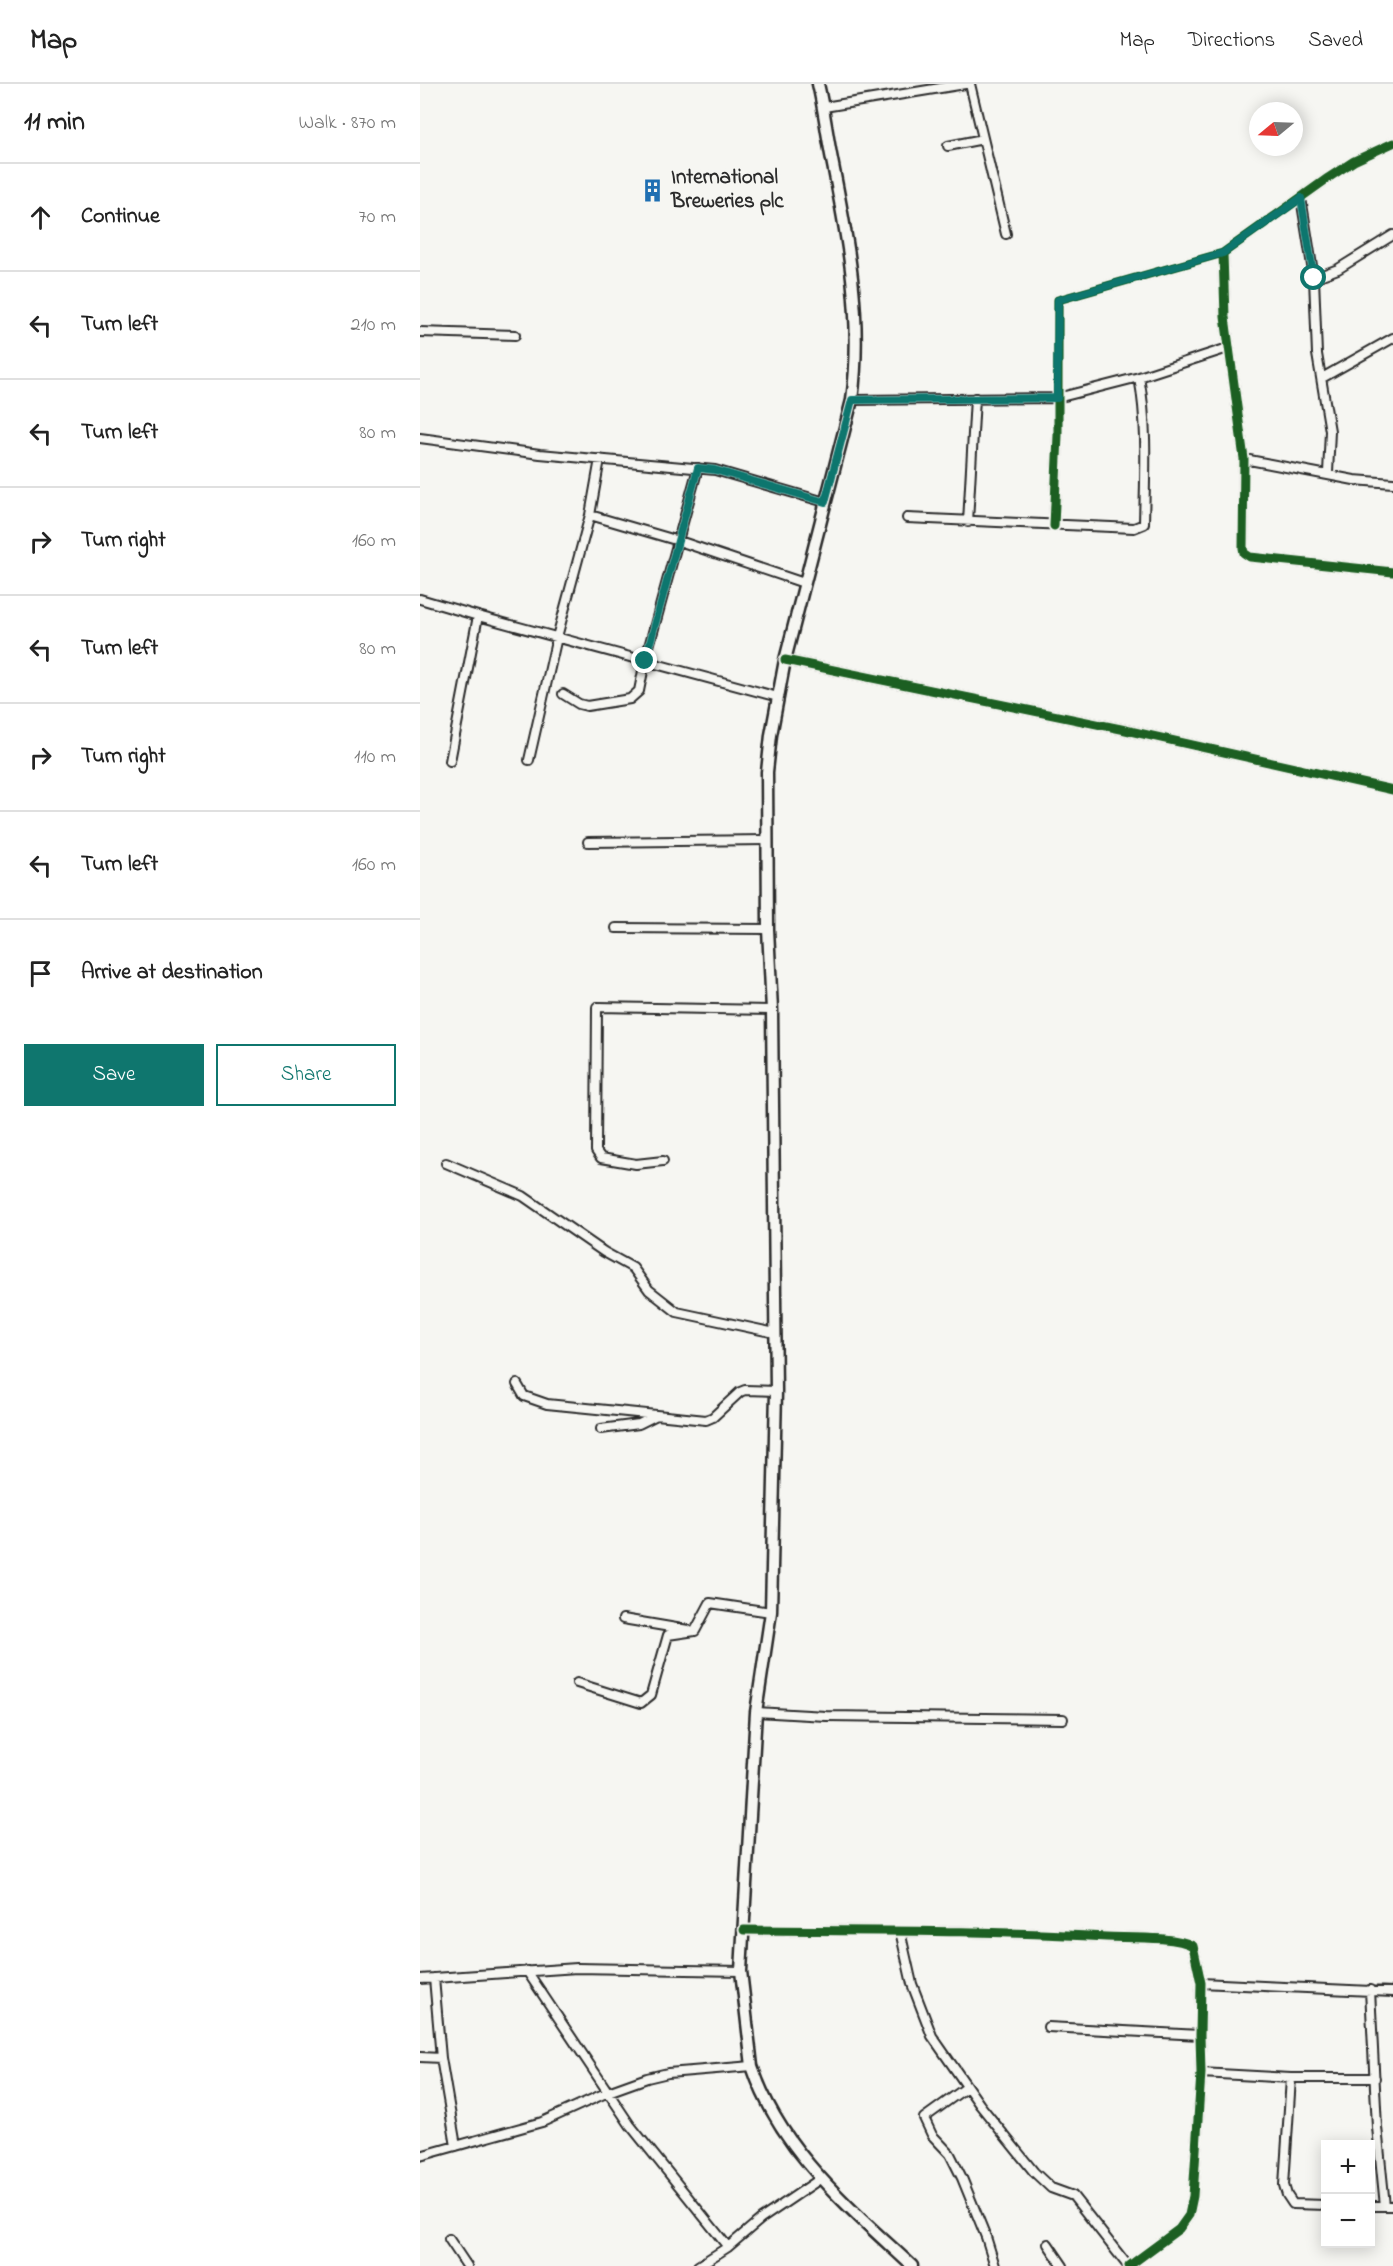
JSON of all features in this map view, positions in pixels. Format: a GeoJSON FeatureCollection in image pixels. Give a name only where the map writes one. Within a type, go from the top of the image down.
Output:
{"type":"FeatureCollection","features":[{"type":"Feature","properties":{"kind":"main road"},"geometry":{"type":"LineString","coordinates":[[818,84],[852,264],[857,366],[852,400],[785,660],[771,735],[768,772],[768,929],[772,1010],[776,1391],[771,1612],[756,1712],[741,1971],[752,2066],[757,2081],[789,2141],[820,2179],[912,2266]]}},
{"type":"Feature","properties":{"kind":"street"},"geometry":{"type":"LineString","coordinates":[[824,107],[968,84],[1005,234]]}},
{"type":"Feature","properties":{"kind":"street"},"geometry":{"type":"LineString","coordinates":[[948,146],[983,139]]}},
{"type":"Feature","properties":{"kind":"street"},"geometry":{"type":"LineString","coordinates":[[1054,526],[1058,435],[1058,300],[1223,253],[1354,161],[1393,143]]}},
{"type":"Feature","properties":{"kind":"street"},"geometry":{"type":"LineString","coordinates":[[1301,198],[1314,278],[1317,354],[1330,432],[1328,473]]}},
{"type":"Feature","properties":{"kind":"street"},"geometry":{"type":"LineString","coordinates":[[1314,278],[1338,269],[1393,235]]}},
{"type":"Feature","properties":{"kind":"street"},"geometry":{"type":"LineString","coordinates":[[1223,253],[1228,348],[1244,459],[1243,548],[1246,556],[1393,572]]}},
{"type":"Feature","properties":{"kind":"street"},"geometry":{"type":"LineString","coordinates":[[420,332],[515,335]]}},
{"type":"Feature","properties":{"kind":"street"},"geometry":{"type":"LineString","coordinates":[[1322,378],[1393,338]]}},
{"type":"Feature","properties":{"kind":"street"},"geometry":{"type":"LineString","coordinates":[[852,400],[1057,398],[1139,377],[1228,348]]}},
{"type":"Feature","properties":{"kind":"street"},"geometry":{"type":"LineString","coordinates":[[907,519],[1134,528],[1144,524],[1145,429],[1139,377]]}},
{"type":"Feature","properties":{"kind":"street"},"geometry":{"type":"LineString","coordinates":[[968,522],[975,398]]}},
{"type":"Feature","properties":{"kind":"street"},"geometry":{"type":"LineString","coordinates":[[420,438],[715,470],[825,502]]}},
{"type":"Feature","properties":{"kind":"street"},"geometry":{"type":"LineString","coordinates":[[529,760],[557,637],[590,515],[600,459]]}},
{"type":"Feature","properties":{"kind":"street"},"geometry":{"type":"LineString","coordinates":[[1244,459],[1328,473],[1354,480],[1393,483]]}},
{"type":"Feature","properties":{"kind":"street"},"geometry":{"type":"LineString","coordinates":[[563,694],[587,706],[630,699],[639,691],[645,661],[698,468]]}},
{"type":"Feature","properties":{"kind":"street"},"geometry":{"type":"LineString","coordinates":[[590,515],[679,541],[804,583]]}},
{"type":"Feature","properties":{"kind":"street"},"geometry":{"type":"LineString","coordinates":[[420,599],[778,697]]}},
{"type":"Feature","properties":{"kind":"street"},"geometry":{"type":"LineString","coordinates":[[450,761],[478,616]]}},
{"type":"Feature","properties":{"kind":"street"},"geometry":{"type":"LineString","coordinates":[[785,660],[1121,729],[1393,790]]}},
{"type":"Feature","properties":{"kind":"street"},"geometry":{"type":"LineString","coordinates":[[588,842],[768,840]]}},
{"type":"Feature","properties":{"kind":"street"},"geometry":{"type":"LineString","coordinates":[[616,928],[768,929]]}},
{"type":"Feature","properties":{"kind":"street"},"geometry":{"type":"LineString","coordinates":[[663,1161],[636,1164],[598,1156],[596,1151],[597,1007],[772,1010]]}},
{"type":"Feature","properties":{"kind":"street"},"geometry":{"type":"LineString","coordinates":[[446,1163],[523,1196],[604,1252],[633,1268],[649,1290],[677,1312],[775,1333]]}},
{"type":"Feature","properties":{"kind":"street"},"geometry":{"type":"LineString","coordinates":[[517,1384],[524,1396],[547,1404],[706,1420],[713,1417],[740,1392],[745,1390],[776,1391]]}},
{"type":"Feature","properties":{"kind":"street"},"geometry":{"type":"LineString","coordinates":[[601,1429],[639,1424],[656,1416]]}},
{"type":"Feature","properties":{"kind":"street"},"geometry":{"type":"LineString","coordinates":[[695,1631],[710,1604],[771,1612]]}},
{"type":"Feature","properties":{"kind":"street"},"geometry":{"type":"LineString","coordinates":[[623,1619],[695,1631]]}},
{"type":"Feature","properties":{"kind":"street"},"geometry":{"type":"LineString","coordinates":[[577,1683],[641,1703],[651,1695],[668,1635],[695,1631]]}},
{"type":"Feature","properties":{"kind":"street"},"geometry":{"type":"LineString","coordinates":[[756,1712],[826,1716],[1063,1719]]}},
{"type":"Feature","properties":{"kind":"street"},"geometry":{"type":"LineString","coordinates":[[744,1930],[900,1931],[1046,1934],[1167,1940],[1193,1946],[1201,1983],[1201,2073],[1192,2196],[1189,2215],[1179,2229],[1129,2266],[1073,2196],[1052,2188],[1034,2172],[967,2087],[932,2036],[912,1984],[900,1931]]}},
{"type":"Feature","properties":{"kind":"street"},"geometry":{"type":"LineString","coordinates":[[420,1979],[577,1968],[741,1971]]}},
{"type":"Feature","properties":{"kind":"street"},"geometry":{"type":"LineString","coordinates":[[527,1971],[630,2125],[728,2247]]}},
{"type":"Feature","properties":{"kind":"street"},"geometry":{"type":"LineString","coordinates":[[434,1978],[441,2058],[456,2146]]}},
{"type":"Feature","properties":{"kind":"street"},"geometry":{"type":"LineString","coordinates":[[1201,1983],[1393,1992]]}},
{"type":"Feature","properties":{"kind":"street"},"geometry":{"type":"LineString","coordinates":[[1370,1990],[1377,2127],[1389,2206]]}},
{"type":"Feature","properties":{"kind":"street"},"geometry":{"type":"LineString","coordinates":[[1048,2027],[1200,2035]]}},
{"type":"Feature","properties":{"kind":"street"},"geometry":{"type":"LineString","coordinates":[[420,2057],[441,2058]]}},
{"type":"Feature","properties":{"kind":"street"},"geometry":{"type":"LineString","coordinates":[[420,2156],[542,2122],[608,2092],[647,2078],[668,2073],[752,2066]]}},
{"type":"Feature","properties":{"kind":"street"},"geometry":{"type":"LineString","coordinates":[[1201,2073],[1291,2078],[1375,2078]]}},
{"type":"Feature","properties":{"kind":"street"},"geometry":{"type":"LineString","coordinates":[[1291,2078],[1284,2185],[1287,2196],[1293,2204],[1321,2205]]}},
{"type":"Feature","properties":{"kind":"street"},"geometry":{"type":"LineString","coordinates":[[967,2087],[924,2118],[932,2135],[950,2154],[962,2178],[987,2237],[995,2266]]}},
{"type":"Feature","properties":{"kind":"street"},"geometry":{"type":"LineString","coordinates":[[698,2266],[728,2247],[761,2219],[820,2179]]}},
{"type":"Feature","properties":{"kind":"street"},"geometry":{"type":"LineString","coordinates":[[449,2239],[467,2266]]}},
{"type":"Feature","properties":{"kind":"street"},"geometry":{"type":"LineString","coordinates":[[1048,2244],[1062,2266]]}},
{"type":"Feature","properties":{"kind":"cycle path"},"geometry":{"type":"LineString","coordinates":[[1054,526],[1058,435],[1058,300],[1223,253],[1354,161],[1393,143]]}},
{"type":"Feature","properties":{"kind":"cycle path"},"geometry":{"type":"LineString","coordinates":[[1223,253],[1225,317],[1244,459],[1244,553],[1250,557],[1393,572]]}},
{"type":"Feature","properties":{"kind":"cycle path"},"geometry":{"type":"LineString","coordinates":[[785,660],[1121,729],[1393,790]]}},
{"type":"Feature","properties":{"kind":"cycle path"},"geometry":{"type":"LineString","coordinates":[[744,1930],[1016,1933],[1164,1939],[1193,1946],[1201,1983],[1201,2073],[1193,2196],[1189,2215],[1179,2229],[1129,2266]]}},
{"type":"Feature","properties":{"kind":"place","name":"International Breweries plc"},"geometry":{"type":"Point","coordinates":[653,190]}},
{"type":"Feature","properties":{"kind":"route"},"geometry":{"type":"LineString","coordinates":[[645,661],[698,468],[715,470],[825,502],[852,400],[1057,398],[1058,300],[1223,253],[1301,198],[1314,278]]}}]}
